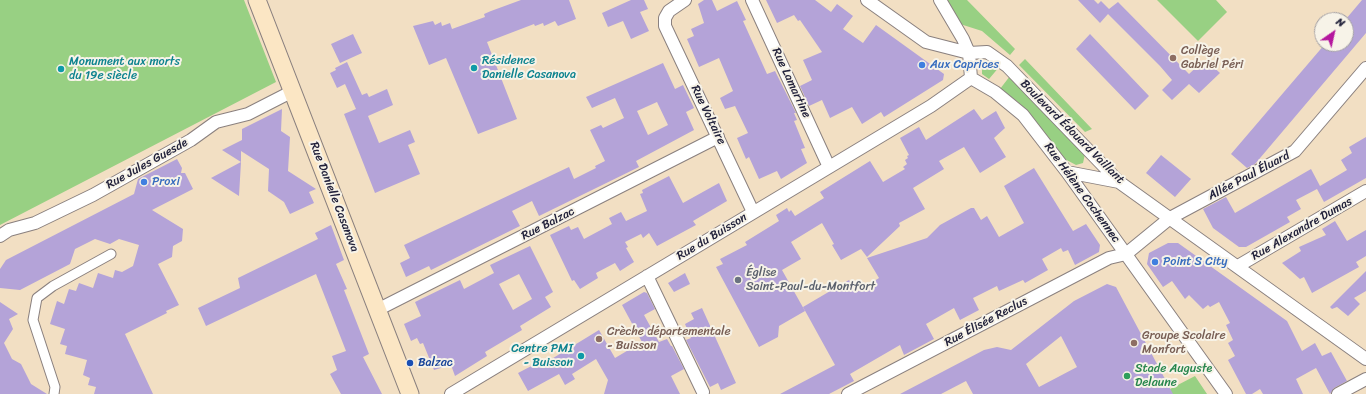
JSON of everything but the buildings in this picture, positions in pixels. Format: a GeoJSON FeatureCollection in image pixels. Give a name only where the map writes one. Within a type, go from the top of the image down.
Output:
{"type":"FeatureCollection","features":[{"type":"Feature","properties":{"kind":"main road","name":"Rue Danielle Casanova"},"geometry":{"type":"LineString","coordinates":[[257,0],[410,394]]}},
{"type":"Feature","properties":{"kind":"street","name":"Rue Voltaire"},"geometry":{"type":"LineString","coordinates":[[685,0],[669,11],[665,18],[665,26],[753,212]]}},
{"type":"Feature","properties":{"kind":"street","name":"Rue Lamartine"},"geometry":{"type":"LineString","coordinates":[[752,0],[829,167]]}},
{"type":"Feature","properties":{"kind":"street","name":"Boulevard Édouard Vaillant"},"geometry":{"type":"LineString","coordinates":[[867,0],[926,42],[969,53],[987,52],[1007,66],[1119,182],[1366,359]]}},
{"type":"Feature","properties":{"kind":"street"},"geometry":{"type":"LineString","coordinates":[[940,0],[963,39],[969,53],[971,78]]}},
{"type":"Feature","properties":{"kind":"street","name":"Allée Paul Éluard"},"geometry":{"type":"LineString","coordinates":[[1126,254],[1170,218],[1295,151],[1366,68]]}},
{"type":"Feature","properties":{"kind":"street","name":"Rue du Buisson"},"geometry":{"type":"LineString","coordinates":[[451,394],[931,106],[971,78]]}},
{"type":"Feature","properties":{"kind":"street","name":"Rue Hélène Cochennec"},"geometry":{"type":"LineString","coordinates":[[971,78],[995,92],[1023,115],[1067,172],[1226,394]]}},
{"type":"Feature","properties":{"kind":"street","name":"Rue Jules Guesde"},"geometry":{"type":"LineString","coordinates":[[0,236],[9,230],[35,223],[93,195],[191,140],[220,120],[248,114],[292,90]]}},
{"type":"Feature","properties":{"kind":"street","name":"Rue Balzac"},"geometry":{"type":"LineString","coordinates":[[377,310],[718,138]]}},
{"type":"Feature","properties":{"kind":"street"},"geometry":{"type":"LineString","coordinates":[[1067,172],[1119,182]]}},
{"type":"Feature","properties":{"kind":"street","name":"Rue Alexandre Dumas"},"geometry":{"type":"LineString","coordinates":[[1238,266],[1366,191]]}},
{"type":"Feature","properties":{"kind":"street"},"geometry":{"type":"LineString","coordinates":[[54,394],[55,387],[33,320],[37,298],[53,286],[111,254]]}},
{"type":"Feature","properties":{"kind":"street","name":"Rue Élisée Reclus"},"geometry":{"type":"LineString","coordinates":[[848,394],[1109,258],[1126,254]]}},
{"type":"Feature","properties":{"kind":"street"},"geometry":{"type":"LineString","coordinates":[[647,276],[703,392]]}},
{"type":"Feature","properties":{"kind":"street"},"geometry":{"type":"LineString","coordinates":[[1338,394],[1366,379]]}},
{"type":"Feature","properties":{"kind":"green space"},"geometry":{"type":"Polygon","coordinates":[[[0,0],[244,0],[276,82],[0,225],[0,0]]]}},
{"type":"Feature","properties":{"kind":"green space"},"geometry":{"type":"Polygon","coordinates":[[[944,0],[967,0],[1015,49],[1010,55],[982,31],[960,24],[944,0]]]}},
{"type":"Feature","properties":{"kind":"green space"},"geometry":{"type":"Polygon","coordinates":[[[1157,0],[1216,0],[1227,12],[1198,41],[1157,0]]]}},
{"type":"Feature","properties":{"kind":"green space"},"geometry":{"type":"Polygon","coordinates":[[[1025,59],[1092,129],[1085,132],[1019,65],[1025,59]]]}},
{"type":"Feature","properties":{"kind":"green space"},"geometry":{"type":"Polygon","coordinates":[[[989,61],[994,61],[1000,66],[989,79],[982,74],[982,67],[989,61]]]}},
{"type":"Feature","properties":{"kind":"green space"},"geometry":{"type":"Polygon","coordinates":[[[1010,76],[1085,154],[1083,163],[1076,165],[1061,157],[1029,113],[1018,102],[1000,89],[1010,76]]]}},
{"type":"Feature","properties":{"kind":"green space","name":"Stade Auguste Delaune"},"geometry":{"type":"Polygon","coordinates":[[[1195,376],[1207,394],[1172,394],[1170,389],[1195,376]]]}},
{"type":"Feature","properties":{"kind":"place","name":"Collège Gabriel Péri"},"geometry":{"type":"Point","coordinates":[1173,58]}},
{"type":"Feature","properties":{"kind":"place","name":"Aux Caprices"},"geometry":{"type":"Point","coordinates":[922,65]}},
{"type":"Feature","properties":{"kind":"place","name":"Résidence Danielle Casanova"},"geometry":{"type":"Point","coordinates":[474,68]}},
{"type":"Feature","properties":{"kind":"place","name":"Monument aux morts du 19e siècle"},"geometry":{"type":"Point","coordinates":[61,69]}},
{"type":"Feature","properties":{"kind":"place","name":"Proxi"},"geometry":{"type":"Point","coordinates":[144,182]}},
{"type":"Feature","properties":{"kind":"place","name":"Point S City"},"geometry":{"type":"Point","coordinates":[1155,262]}},
{"type":"Feature","properties":{"kind":"place","name":"Église Saint-Paul-du-Montfort"},"geometry":{"type":"Point","coordinates":[738,280]}},
{"type":"Feature","properties":{"kind":"place","name":"Crèche départementale - Buisson"},"geometry":{"type":"Point","coordinates":[599,339]}},
{"type":"Feature","properties":{"kind":"place","name":"Groupe Scolaire Monfort"},"geometry":{"type":"Point","coordinates":[1134,343]}},
{"type":"Feature","properties":{"kind":"place","name":"Centre PMI - Buisson"},"geometry":{"type":"Point","coordinates":[581,356]}},
{"type":"Feature","properties":{"kind":"place","name":"Balzac"},"geometry":{"type":"Point","coordinates":[410,363]}},
{"type":"Feature","properties":{"kind":"place","name":"Stade Auguste Delaune"},"geometry":{"type":"Point","coordinates":[1127,376]}}]}
